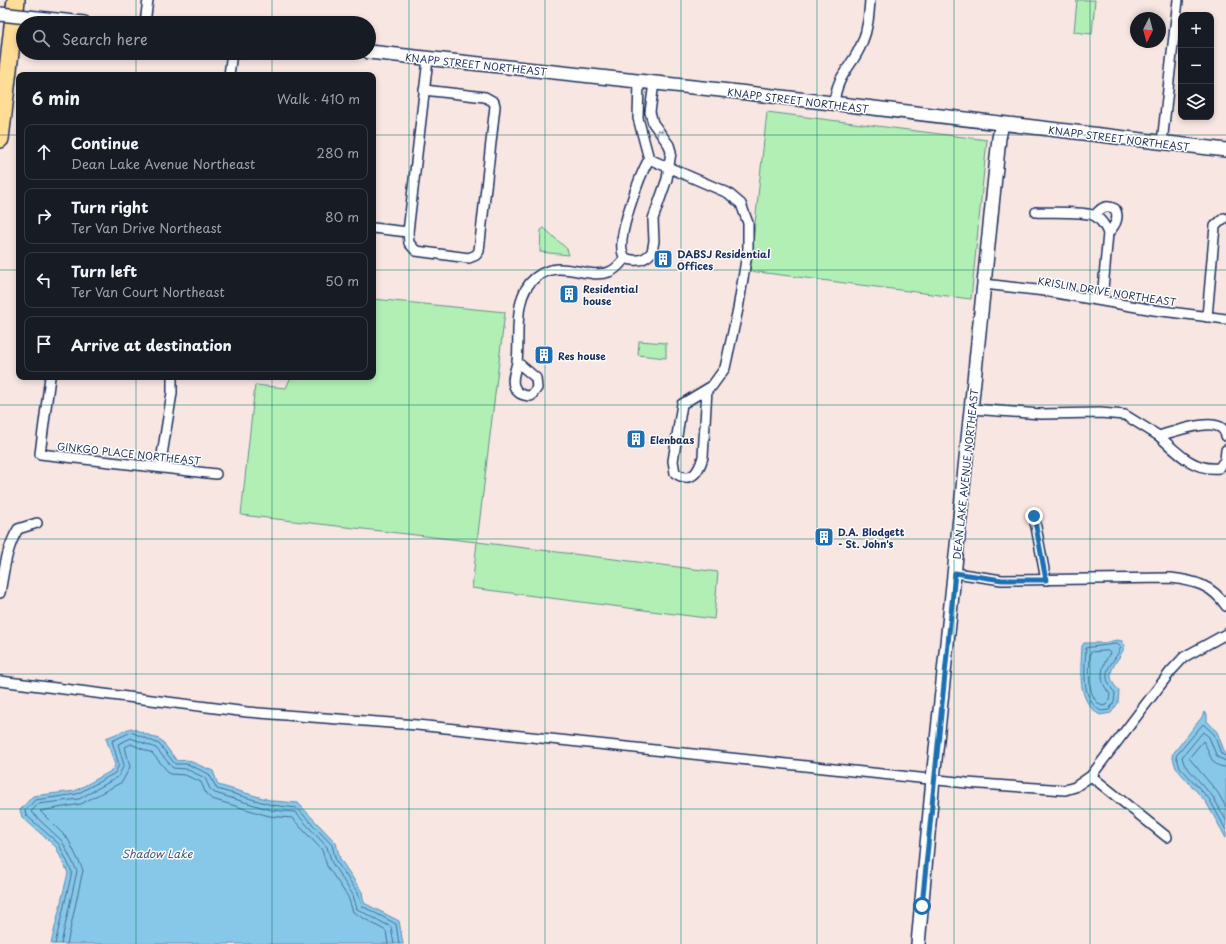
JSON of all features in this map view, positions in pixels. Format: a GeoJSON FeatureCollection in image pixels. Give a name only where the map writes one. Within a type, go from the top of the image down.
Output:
{"type":"FeatureCollection","features":[{"type":"Feature","properties":{"kind":"highway"},"geometry":{"type":"LineString","coordinates":[[0,139],[16,0]]}},
{"type":"Feature","properties":{"kind":"main road"},"geometry":{"type":"LineString","coordinates":[[0,14],[18,16]]}},
{"type":"Feature","properties":{"kind":"main road","name":"KNAPP STREET NORTHEAST"},"geometry":{"type":"LineString","coordinates":[[376,53],[654,83],[1226,150]]}},
{"type":"Feature","properties":{"kind":"main road","name":"DEAN LAKE AVENUE NORTHEAST"},"geometry":{"type":"LineString","coordinates":[[918,944],[933,779],[999,138],[1002,124]]}},
{"type":"Feature","properties":{"kind":"street"},"geometry":{"type":"LineString","coordinates":[[146,16],[148,0]]}},
{"type":"Feature","properties":{"kind":"street"},"geometry":{"type":"LineString","coordinates":[[834,104],[839,80],[862,44],[867,27],[870,0]]}},
{"type":"Feature","properties":{"kind":"street"},"geometry":{"type":"LineString","coordinates":[[1162,143],[1178,0]]}},
{"type":"Feature","properties":{"kind":"street"},"geometry":{"type":"LineString","coordinates":[[424,90],[485,97],[492,100],[494,104],[479,251],[476,255],[469,258],[416,251],[408,244],[408,232],[424,90],[428,59]]}},
{"type":"Feature","properties":{"kind":"street"},"geometry":{"type":"LineString","coordinates":[[229,72],[231,60]]}},
{"type":"Feature","properties":{"kind":"street"},"geometry":{"type":"LineString","coordinates":[[625,258],[622,244],[629,208],[649,159],[638,118],[639,82]]}},
{"type":"Feature","properties":{"kind":"street"},"geometry":{"type":"LineString","coordinates":[[625,258],[640,260],[652,252],[654,241],[653,219],[667,179],[667,167],[671,148],[653,123],[650,112],[654,83]]}},
{"type":"Feature","properties":{"kind":"street"},"geometry":{"type":"LineString","coordinates":[[649,159],[728,193],[741,204],[748,223],[748,248],[738,309],[725,368],[707,389],[682,404],[673,461],[675,473],[680,476],[687,477],[696,474],[700,467],[703,457],[707,389]]}},
{"type":"Feature","properties":{"kind":"street"},"geometry":{"type":"LineString","coordinates":[[1095,216],[1102,207],[1108,206],[1115,209],[1117,212],[1117,220],[1108,233]]}},
{"type":"Feature","properties":{"kind":"street"},"geometry":{"type":"LineString","coordinates":[[1036,212],[1085,214],[1095,216],[1106,226],[1108,233],[1102,300]]}},
{"type":"Feature","properties":{"kind":"street"},"geometry":{"type":"LineString","coordinates":[[1207,317],[1216,226],[1224,218]]}},
{"type":"Feature","properties":{"kind":"street"},"geometry":{"type":"LineString","coordinates":[[376,228],[408,232]]}},
{"type":"Feature","properties":{"kind":"street"},"geometry":{"type":"LineString","coordinates":[[517,362],[517,330],[522,298],[528,284],[549,270],[567,268],[595,273],[610,272],[620,265],[625,258]]}},
{"type":"Feature","properties":{"kind":"street","name":"KRISLIN DRIVE NORTHEAST"},"geometry":{"type":"LineString","coordinates":[[984,284],[1102,300],[1226,320]]}},
{"type":"Feature","properties":{"kind":"street","name":"GINKGO PLACE NORTHEAST"},"geometry":{"type":"LineString","coordinates":[[50,380],[40,454],[216,474]]}},
{"type":"Feature","properties":{"kind":"street"},"geometry":{"type":"LineString","coordinates":[[160,467],[172,393],[172,380]]}},
{"type":"Feature","properties":{"kind":"street"},"geometry":{"type":"LineString","coordinates":[[972,409],[1041,414],[1100,413],[1125,415],[1159,436],[1193,465],[1207,469],[1218,468],[1225,460],[1226,450]]}},
{"type":"Feature","properties":{"kind":"street"},"geometry":{"type":"LineString","coordinates":[[1159,436],[1213,424],[1220,427],[1226,433],[1226,436]]}},
{"type":"Feature","properties":{"kind":"street"},"geometry":{"type":"LineString","coordinates":[[1034,516],[1046,580]]}},
{"type":"Feature","properties":{"kind":"street"},"geometry":{"type":"LineString","coordinates":[[0,593],[5,562],[11,542],[18,529],[37,523]]}},
{"type":"Feature","properties":{"kind":"street"},"geometry":{"type":"LineString","coordinates":[[955,573],[1002,580],[1171,578],[1192,580],[1203,584],[1226,605]]}},
{"type":"Feature","properties":{"kind":"street"},"geometry":{"type":"LineString","coordinates":[[0,681],[247,712],[417,725],[998,786],[1065,790],[1075,787],[1091,776],[1170,671],[1184,657],[1226,634]]}},
{"type":"Feature","properties":{"kind":"street"},"geometry":{"type":"LineString","coordinates":[[1091,776],[1167,837]]}},
{"type":"Feature","properties":{"kind":"green space"},"geometry":{"type":"Polygon","coordinates":[[[1077,0],[1095,0],[1092,34],[1074,32],[1077,0]]]}},
{"type":"Feature","properties":{"kind":"green space"},"geometry":{"type":"Polygon","coordinates":[[[767,112],[987,140],[971,299],[750,271],[767,112]]]}},
{"type":"Feature","properties":{"kind":"green space"},"geometry":{"type":"Polygon","coordinates":[[[544,228],[567,249],[569,255],[540,252],[541,230],[544,228]]]}},
{"type":"Feature","properties":{"kind":"green space"},"geometry":{"type":"Polygon","coordinates":[[[376,299],[505,312],[477,542],[241,515],[255,385],[286,388],[290,380],[376,380],[376,299]]]}},
{"type":"Feature","properties":{"kind":"green space"},"geometry":{"type":"Polygon","coordinates":[[[639,341],[666,343],[666,358],[638,355],[639,341]]]}},
{"type":"Feature","properties":{"kind":"green space"},"geometry":{"type":"Polygon","coordinates":[[[477,542],[718,572],[714,619],[472,588],[477,542]]]}},
{"type":"Feature","properties":{"kind":"water"},"geometry":{"type":"Polygon","coordinates":[[[1117,640],[1122,641],[1125,646],[1111,673],[1111,678],[1119,691],[1118,703],[1111,713],[1100,715],[1092,709],[1083,693],[1081,675],[1082,646],[1084,643],[1103,643],[1117,640]]]}},
{"type":"Feature","properties":{"kind":"water"},"geometry":{"type":"Polygon","coordinates":[[[1204,712],[1207,714],[1207,721],[1217,732],[1226,756],[1226,838],[1206,802],[1176,768],[1172,755],[1202,717],[1204,712]]]}},
{"type":"Feature","properties":{"kind":"water","name":"Shadow Lake"},"geometry":{"type":"Polygon","coordinates":[[[131,728],[161,740],[177,761],[187,760],[213,771],[218,785],[273,801],[298,803],[336,843],[340,859],[362,892],[364,903],[399,921],[403,944],[51,944],[68,873],[56,847],[22,817],[20,810],[33,796],[75,791],[113,770],[115,765],[106,738],[131,728]]]}},
{"type":"Feature","properties":{"kind":"place","name":"DABSJ Residential Offices"},"geometry":{"type":"Point","coordinates":[663,259]}},
{"type":"Feature","properties":{"kind":"place","name":"Residential house"},"geometry":{"type":"Point","coordinates":[569,294]}},
{"type":"Feature","properties":{"kind":"place","name":"Res house"},"geometry":{"type":"Point","coordinates":[544,355]}},
{"type":"Feature","properties":{"kind":"place","name":"Elenbaas"},"geometry":{"type":"Point","coordinates":[636,439]}},
{"type":"Feature","properties":{"kind":"place","name":"D.A. Blodgett - St. John's"},"geometry":{"type":"Point","coordinates":[824,537]}},
{"type":"Feature","properties":{"kind":"route"},"geometry":{"type":"LineString","coordinates":[[922,906],[933,779],[955,573],[1002,580],[1046,580],[1034,516]]}}]}
